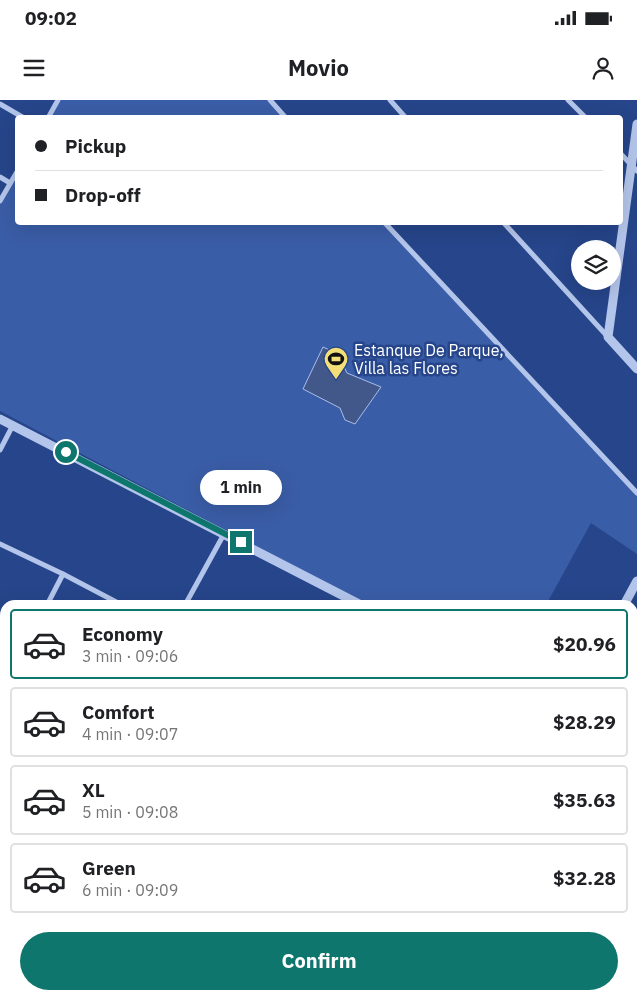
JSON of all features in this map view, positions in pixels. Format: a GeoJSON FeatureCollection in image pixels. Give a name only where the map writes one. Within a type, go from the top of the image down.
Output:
{"type":"FeatureCollection","features":[{"type":"Feature","properties":{"kind":"street"},"geometry":{"type":"LineString","coordinates":[[50,115],[58,100]]}},
{"type":"Feature","properties":{"kind":"street"},"geometry":{"type":"LineString","coordinates":[[270,100],[283,115]]}},
{"type":"Feature","properties":{"kind":"street"},"geometry":{"type":"LineString","coordinates":[[390,100],[403,115]]}},
{"type":"Feature","properties":{"kind":"street"},"geometry":{"type":"LineString","coordinates":[[568,100],[583,115]]}},
{"type":"Feature","properties":{"kind":"street"},"geometry":{"type":"LineString","coordinates":[[0,104],[19,115]]}},
{"type":"Feature","properties":{"kind":"street"},"geometry":{"type":"LineString","coordinates":[[608,337],[634,168],[637,124]]}},
{"type":"Feature","properties":{"kind":"street"},"geometry":{"type":"LineString","coordinates":[[623,156],[634,168]]}},
{"type":"Feature","properties":{"kind":"street"},"geometry":{"type":"LineString","coordinates":[[0,201],[15,175]]}},
{"type":"Feature","properties":{"kind":"street"},"geometry":{"type":"LineString","coordinates":[[0,177],[10,183]]}},
{"type":"Feature","properties":{"kind":"street"},"geometry":{"type":"LineString","coordinates":[[387,225],[637,493]]}},
{"type":"Feature","properties":{"kind":"street"},"geometry":{"type":"LineString","coordinates":[[506,225],[637,369]]}},
{"type":"Feature","properties":{"kind":"street"},"geometry":{"type":"LineString","coordinates":[[0,419],[352,600]]}},
{"type":"Feature","properties":{"kind":"street"},"geometry":{"type":"LineString","coordinates":[[0,450],[13,424]]}},
{"type":"Feature","properties":{"kind":"street"},"geometry":{"type":"LineString","coordinates":[[188,600],[224,534]]}},
{"type":"Feature","properties":{"kind":"street"},"geometry":{"type":"LineString","coordinates":[[0,544],[112,600]]}},
{"type":"Feature","properties":{"kind":"street"},"geometry":{"type":"LineString","coordinates":[[50,600],[63,574]]}},
{"type":"Feature","properties":{"kind":"street"},"geometry":{"type":"LineString","coordinates":[[627,600],[637,581]]}},
{"type":"Feature","properties":{"kind":"shaded area"},"geometry":{"type":"Polygon","coordinates":[[[58,100],[270,100],[283,115],[50,115],[58,100]]]}},
{"type":"Feature","properties":{"kind":"shaded area"},"geometry":{"type":"Polygon","coordinates":[[[15,174],[15,225],[386,225],[637,493],[637,554],[591,523],[549,600],[359,600],[0,411],[0,201],[15,174]]]}},
{"type":"Feature","properties":{"kind":"shaded area","name":"Estanque De Parque, Villa las Flores"},"geometry":{"type":"Polygon","coordinates":[[[323,347],[338,354],[347,373],[381,387],[355,424],[345,420],[340,408],[303,389],[323,347]]]}},
{"type":"Feature","properties":{"kind":"place","name":"Estanque De Parque, Villa las Flores"},"geometry":{"type":"Point","coordinates":[336,380]}},
{"type":"Feature","properties":{"kind":"route"},"geometry":{"type":"LineString","coordinates":[[66,452],[241,542]]}}]}
